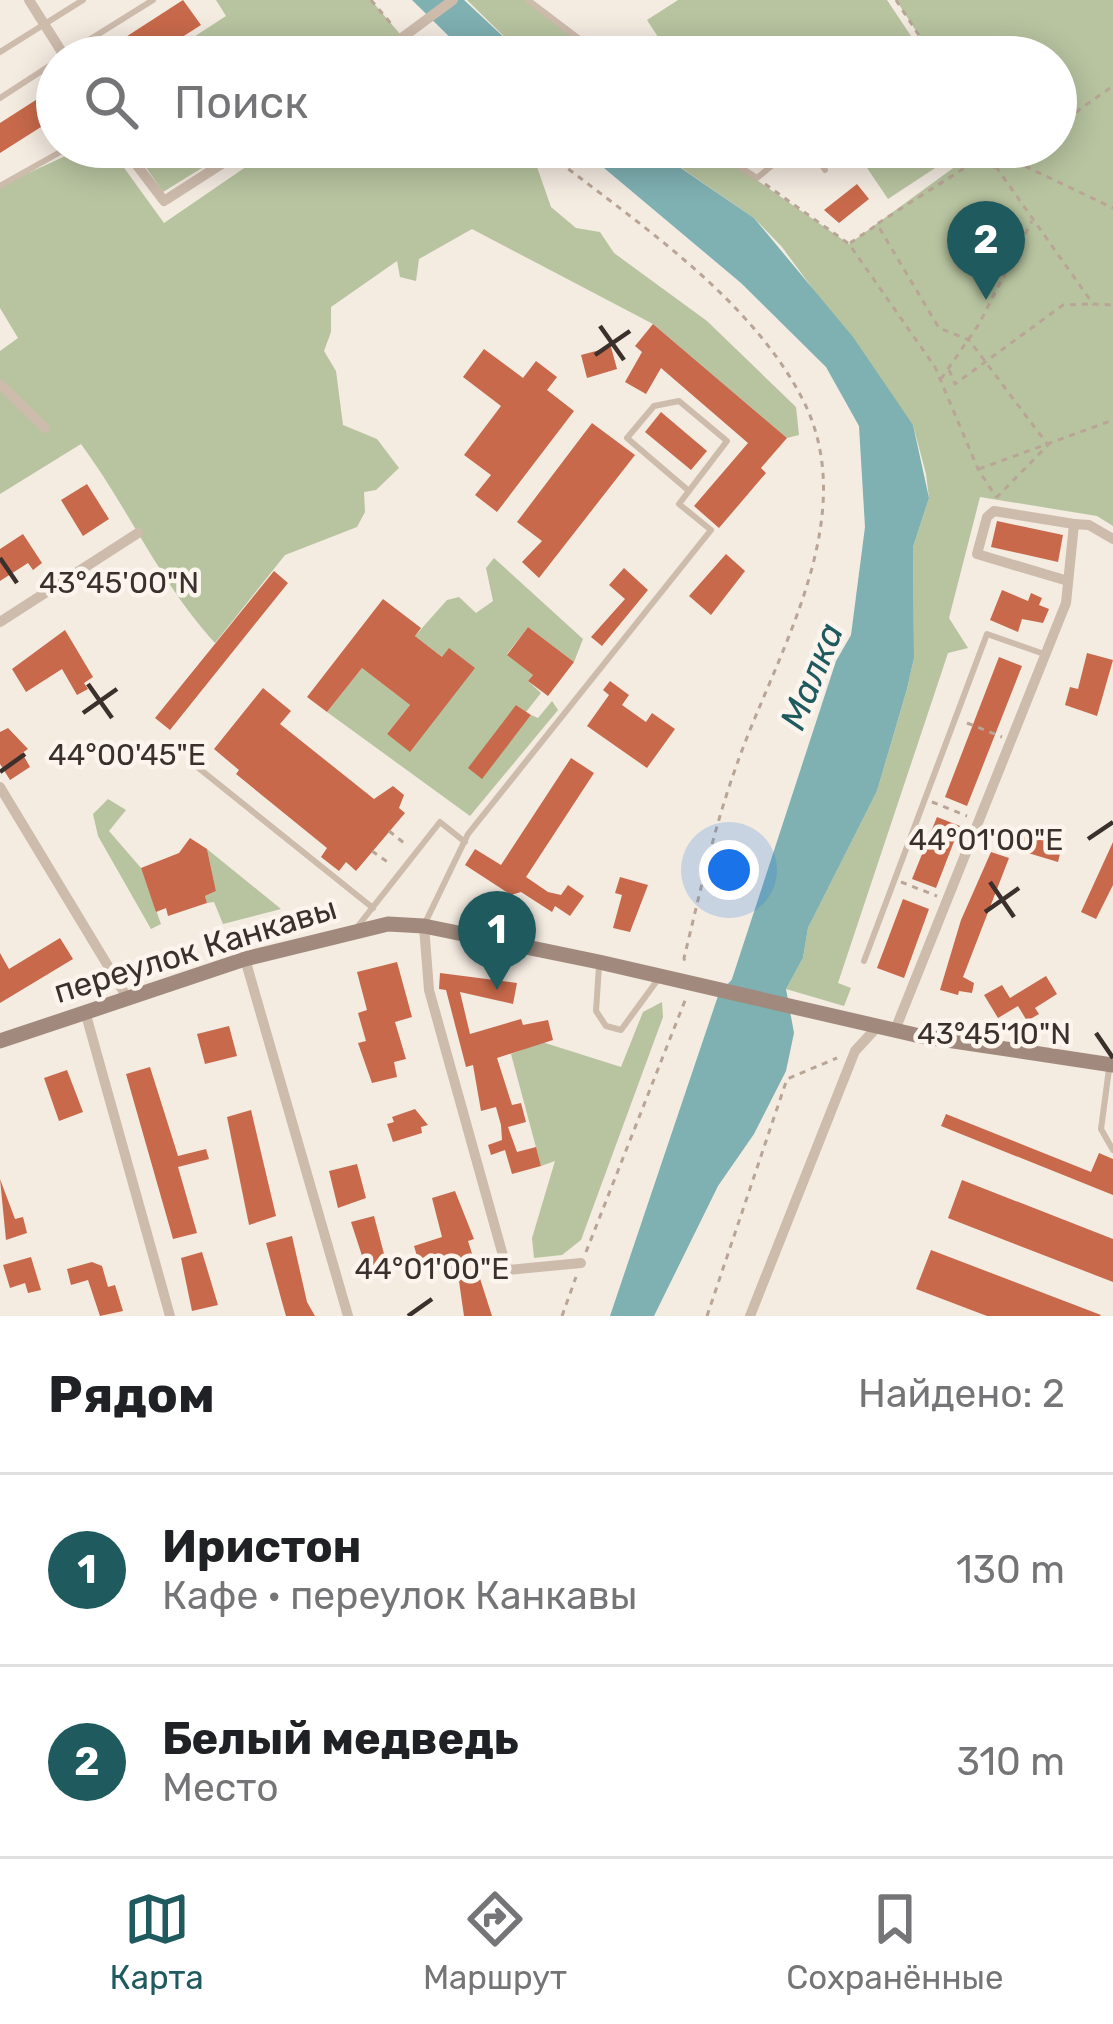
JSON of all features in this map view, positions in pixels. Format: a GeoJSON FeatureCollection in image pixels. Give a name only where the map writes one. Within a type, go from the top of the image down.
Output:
{"type":"FeatureCollection","features":[{"type":"Feature","properties":{"kind":"street"},"geometry":{"type":"LineString","coordinates":[[29,0],[50,36]]}},
{"type":"Feature","properties":{"kind":"street"},"geometry":{"type":"LineString","coordinates":[[405,36],[453,0]]}},
{"type":"Feature","properties":{"kind":"street"},"geometry":{"type":"LineString","coordinates":[[137,168],[155,195],[170,201],[218,168]]}},
{"type":"Feature","properties":{"kind":"street"},"geometry":{"type":"LineString","coordinates":[[0,384],[45,428]]}},
{"type":"Feature","properties":{"kind":"street"},"geometry":{"type":"LineString","coordinates":[[1068,580],[977,554],[987,517],[999,504],[1089,525],[1113,539]]}},
{"type":"Feature","properties":{"kind":"street"},"geometry":{"type":"LineString","coordinates":[[750,1316],[855,1051],[887,1027],[947,900],[1066,603],[1074,524]]}},
{"type":"Feature","properties":{"kind":"street"},"geometry":{"type":"LineString","coordinates":[[0,622],[138,533]]}},
{"type":"Feature","properties":{"kind":"street"},"geometry":{"type":"LineString","coordinates":[[0,787],[128,999]]}},
{"type":"Feature","properties":{"kind":"street","name":"переулок Канкавы"},"geometry":{"type":"LineString","coordinates":[[0,1041],[245,958],[388,924],[424,926],[599,962],[887,1027],[1111,1065]]}},
{"type":"Feature","properties":{"kind":"street"},"geometry":{"type":"LineString","coordinates":[[424,926],[428,990],[507,1270],[581,1263]]}},
{"type":"Feature","properties":{"kind":"street"},"geometry":{"type":"LineString","coordinates":[[245,958],[348,1316]]}},
{"type":"Feature","properties":{"kind":"street"},"geometry":{"type":"LineString","coordinates":[[86,1015],[170,1316]]}},
{"type":"Feature","properties":{"kind":"lane"},"geometry":{"type":"LineString","coordinates":[[0,52],[83,0]]}},
{"type":"Feature","properties":{"kind":"lane"},"geometry":{"type":"LineString","coordinates":[[97,36],[153,0]]}},
{"type":"Feature","properties":{"kind":"lane"},"geometry":{"type":"LineString","coordinates":[[528,0],[575,36]]}},
{"type":"Feature","properties":{"kind":"lane"},"geometry":{"type":"LineString","coordinates":[[0,98],[36,75]]}},
{"type":"Feature","properties":{"kind":"lane"},"geometry":{"type":"LineString","coordinates":[[0,186],[36,166]]}},
{"type":"Feature","properties":{"kind":"lane"},"geometry":{"type":"LineString","coordinates":[[742,168],[757,178],[769,168]]}},
{"type":"Feature","properties":{"kind":"lane"},"geometry":{"type":"LineString","coordinates":[[424,926],[465,842],[711,530],[679,504],[728,441],[679,400],[654,406],[627,438],[689,491]]}},
{"type":"Feature","properties":{"kind":"lane"},"geometry":{"type":"LineString","coordinates":[[864,961],[987,634],[1043,654]]}},
{"type":"Feature","properties":{"kind":"lane"},"geometry":{"type":"LineString","coordinates":[[196,766],[374,908]]}},
{"type":"Feature","properties":{"kind":"lane"},"geometry":{"type":"LineString","coordinates":[[354,930],[440,822],[465,842]]}},
{"type":"Feature","properties":{"kind":"lane"},"geometry":{"type":"LineString","coordinates":[[599,962],[596,1011],[606,1026],[621,1030],[660,976]]}},
{"type":"Feature","properties":{"kind":"lane"},"geometry":{"type":"LineString","coordinates":[[1111,1065],[1101,1129],[1113,1150]]}},
{"type":"Feature","properties":{"kind":"path"},"geometry":{"type":"LineString","coordinates":[[896,0],[919,36]]}},
{"type":"Feature","properties":{"kind":"path"},"geometry":{"type":"LineString","coordinates":[[1077,112],[1113,86]]}},
{"type":"Feature","properties":{"kind":"path"},"geometry":{"type":"LineString","coordinates":[[562,1316],[691,983],[684,958],[712,847],[822,530],[818,458],[803,400],[756,333],[670,248],[567,168]]}},
{"type":"Feature","properties":{"kind":"path"},"geometry":{"type":"LineString","coordinates":[[849,244],[964,168]]}},
{"type":"Feature","properties":{"kind":"path"},"geometry":{"type":"LineString","coordinates":[[996,168],[1093,304]]}},
{"type":"Feature","properties":{"kind":"path"},"geometry":{"type":"LineString","coordinates":[[1029,168],[1113,208]]}},
{"type":"Feature","properties":{"kind":"path"},"geometry":{"type":"LineString","coordinates":[[757,178],[849,244],[940,380],[978,470],[999,504],[1048,445]]}},
{"type":"Feature","properties":{"kind":"path"},"geometry":{"type":"LineString","coordinates":[[940,380],[969,340],[1032,221]]}},
{"type":"Feature","properties":{"kind":"path"},"geometry":{"type":"LineString","coordinates":[[877,224],[939,328],[969,340],[1048,445]]}},
{"type":"Feature","properties":{"kind":"path"},"geometry":{"type":"LineString","coordinates":[[944,390],[1063,305],[1113,305]]}},
{"type":"Feature","properties":{"kind":"path"},"geometry":{"type":"LineString","coordinates":[[948,368],[955,384]]}},
{"type":"Feature","properties":{"kind":"path"},"geometry":{"type":"LineString","coordinates":[[978,470],[1113,420]]}},
{"type":"Feature","properties":{"kind":"path"},"geometry":{"type":"LineString","coordinates":[[954,718],[1010,741]]}},
{"type":"Feature","properties":{"kind":"path"},"geometry":{"type":"LineString","coordinates":[[925,799],[979,821]]}},
{"type":"Feature","properties":{"kind":"path"},"geometry":{"type":"LineString","coordinates":[[389,831],[404,843]]}},
{"type":"Feature","properties":{"kind":"path"},"geometry":{"type":"LineString","coordinates":[[373,851],[388,863]]}},
{"type":"Feature","properties":{"kind":"path"},"geometry":{"type":"LineString","coordinates":[[894,879],[947,900]]}},
{"type":"Feature","properties":{"kind":"path"},"geometry":{"type":"LineString","coordinates":[[707,1316],[787,1079],[855,1051]]}},
{"type":"Feature","properties":{"kind":"green space"},"geometry":{"type":"Polygon","coordinates":[[[216,0],[371,0],[400,34],[195,36],[226,16],[216,0]]]}},
{"type":"Feature","properties":{"kind":"green space"},"geometry":{"type":"Polygon","coordinates":[[[467,0],[528,0],[575,36],[504,36],[467,0]]]}},
{"type":"Feature","properties":{"kind":"green space"},"geometry":{"type":"Polygon","coordinates":[[[678,0],[887,0],[911,36],[657,36],[647,20],[678,0]]]}},
{"type":"Feature","properties":{"kind":"green space"},"geometry":{"type":"Polygon","coordinates":[[[896,0],[1113,0],[1113,526],[1097,516],[980,497],[949,618],[968,648],[948,653],[838,983],[851,988],[844,1006],[786,989],[803,958],[808,928],[877,791],[907,689],[914,658],[913,547],[929,498],[926,474],[913,425],[782,247],[754,218],[681,168],[739,168],[849,244],[953,168],[1077,168],[1077,36],[919,36],[896,0]]]}},
{"type":"Feature","properties":{"kind":"green space"},"geometry":{"type":"Polygon","coordinates":[[[39,168],[124,168],[164,223],[244,168],[537,168],[551,207],[576,228],[600,232],[614,253],[707,321],[796,407],[799,435],[787,438],[653,324],[472,229],[419,259],[416,281],[400,277],[397,261],[331,307],[331,332],[324,351],[336,371],[343,425],[377,439],[399,468],[376,490],[364,492],[365,512],[357,527],[285,555],[215,643],[178,596],[81,444],[0,494],[0,351],[18,338],[0,308],[0,186],[39,168]]]}},
{"type":"Feature","properties":{"kind":"green space"},"geometry":{"type":"Polygon","coordinates":[[[146,168],[202,168],[163,192],[146,168]]]}},
{"type":"Feature","properties":{"kind":"green space"},"geometry":{"type":"Polygon","coordinates":[[[867,168],[935,168],[888,199],[867,168]]]}},
{"type":"Feature","properties":{"kind":"green space"},"geometry":{"type":"Polygon","coordinates":[[[494,558],[583,639],[574,662],[528,627],[507,654],[533,675],[528,681],[541,693],[526,712],[516,705],[482,778],[531,715],[538,718],[552,701],[558,710],[470,816],[327,712],[362,668],[410,705],[387,734],[410,751],[442,657],[415,636],[447,600],[459,597],[476,613],[493,601],[486,568],[494,558]]]}},
{"type":"Feature","properties":{"kind":"green space"},"geometry":{"type":"Polygon","coordinates":[[[108,799],[126,810],[109,831],[141,868],[161,924],[151,929],[98,836],[93,814],[108,799]]]}},
{"type":"Feature","properties":{"kind":"green space"},"geometry":{"type":"Polygon","coordinates":[[[207,849],[281,909],[223,924],[214,902],[207,903],[205,896],[216,891],[207,849]]]}},
{"type":"Feature","properties":{"kind":"green space"},"geometry":{"type":"Polygon","coordinates":[[[662,1002],[663,1017],[581,1240],[562,1255],[534,1258],[532,1238],[555,1161],[541,1166],[511,1054],[542,1042],[621,1067],[643,1012],[662,1002]]]}},
{"type":"Feature","properties":{"kind":"water"},"geometry":{"type":"Polygon","coordinates":[[[412,0],[464,0],[503,36],[449,36],[412,0]]]}},
{"type":"Feature","properties":{"kind":"water"},"geometry":{"type":"Polygon","coordinates":[[[604,168],[681,168],[754,218],[853,337],[913,425],[929,498],[913,547],[914,658],[877,791],[808,928],[803,958],[786,989],[794,1033],[786,1071],[754,1134],[718,1186],[654,1316],[610,1316],[719,993],[751,960],[847,666],[865,527],[859,426],[826,367],[741,283],[604,168]]]}},
{"type":"Feature","properties":{"kind":"building"},"geometry":{"type":"Polygon","coordinates":[[[183,0],[201,25],[184,36],[127,36],[183,0]]]}},
{"type":"Feature","properties":{"kind":"building"},"geometry":{"type":"Polygon","coordinates":[[[36,100],[36,130],[0,153],[0,123],[36,100]]]}},
{"type":"Feature","properties":{"kind":"building"},"geometry":{"type":"Polygon","coordinates":[[[857,184],[869,199],[839,223],[824,210],[857,184]]]}},
{"type":"Feature","properties":{"kind":"building"},"geometry":{"type":"Polygon","coordinates":[[[653,324],[787,438],[761,468],[766,473],[719,528],[694,506],[748,443],[661,368],[646,394],[625,382],[642,352],[635,346],[653,324]]]}},
{"type":"Feature","properties":{"kind":"building"},"geometry":{"type":"Polygon","coordinates":[[[611,347],[617,369],[587,378],[581,355],[611,347]]]}},
{"type":"Feature","properties":{"kind":"building"},"geometry":{"type":"Polygon","coordinates":[[[484,349],[523,378],[536,361],[557,377],[547,390],[574,411],[497,512],[475,495],[491,475],[464,455],[501,406],[463,377],[484,349]]]}},
{"type":"Feature","properties":{"kind":"building"},"geometry":{"type":"Polygon","coordinates":[[[661,412],[707,451],[691,470],[645,432],[661,412]]]}},
{"type":"Feature","properties":{"kind":"building"},"geometry":{"type":"Polygon","coordinates":[[[592,423],[635,455],[539,578],[522,562],[542,541],[517,522],[592,423]]]}},
{"type":"Feature","properties":{"kind":"building"},"geometry":{"type":"Polygon","coordinates":[[[87,484],[109,519],[83,536],[61,500],[87,484]]]}},
{"type":"Feature","properties":{"kind":"building"},"geometry":{"type":"Polygon","coordinates":[[[997,521],[1063,535],[1058,562],[991,547],[997,521]]]}},
{"type":"Feature","properties":{"kind":"building"},"geometry":{"type":"Polygon","coordinates":[[[23,534],[42,563],[33,570],[28,563],[0,581],[0,549],[23,534]]]}},
{"type":"Feature","properties":{"kind":"building"},"geometry":{"type":"Polygon","coordinates":[[[726,554],[745,571],[711,615],[689,596],[726,554]]]}},
{"type":"Feature","properties":{"kind":"building"},"geometry":{"type":"Polygon","coordinates":[[[624,568],[648,590],[602,646],[591,637],[625,599],[609,585],[624,568]]]}},
{"type":"Feature","properties":{"kind":"building"},"geometry":{"type":"Polygon","coordinates":[[[274,571],[288,583],[170,730],[155,718],[274,571]]]}},
{"type":"Feature","properties":{"kind":"building"},"geometry":{"type":"Polygon","coordinates":[[[1002,590],[1028,601],[1031,593],[1042,598],[1039,605],[1049,609],[1043,623],[1022,619],[1018,632],[990,620],[1002,590]]]}},
{"type":"Feature","properties":{"kind":"building"},"geometry":{"type":"Polygon","coordinates":[[[383,599],[421,628],[415,636],[442,657],[449,648],[475,668],[410,752],[387,734],[410,705],[362,668],[327,712],[307,697],[383,599]]]}},
{"type":"Feature","properties":{"kind":"building"},"geometry":{"type":"Polygon","coordinates":[[[528,627],[574,662],[548,696],[528,681],[533,675],[507,655],[528,627]]]}},
{"type":"Feature","properties":{"kind":"building"},"geometry":{"type":"Polygon","coordinates":[[[65,630],[93,677],[84,683],[88,689],[77,695],[62,669],[26,692],[12,669],[65,630]]]}},
{"type":"Feature","properties":{"kind":"building"},"geometry":{"type":"Polygon","coordinates":[[[1087,653],[1113,660],[1097,716],[1065,705],[1070,687],[1078,689],[1087,653]]]}},
{"type":"Feature","properties":{"kind":"building"},"geometry":{"type":"Polygon","coordinates":[[[999,657],[1022,666],[967,806],[945,797],[999,657]]]}},
{"type":"Feature","properties":{"kind":"building"},"geometry":{"type":"Polygon","coordinates":[[[610,681],[629,695],[622,705],[646,722],[652,713],[675,729],[647,768],[587,726],[609,695],[603,690],[610,681]]]}},
{"type":"Feature","properties":{"kind":"building"},"geometry":{"type":"Polygon","coordinates":[[[263,688],[291,711],[280,724],[374,799],[393,786],[404,795],[399,808],[405,813],[356,871],[346,862],[339,871],[321,857],[327,848],[236,774],[239,770],[214,749],[263,688]]]}},
{"type":"Feature","properties":{"kind":"building"},"geometry":{"type":"Polygon","coordinates":[[[516,705],[531,715],[482,779],[468,768],[516,705]]]}},
{"type":"Feature","properties":{"kind":"building"},"geometry":{"type":"Polygon","coordinates":[[[8,728],[28,749],[22,753],[30,767],[10,780],[0,764],[0,732],[8,728]]]}},
{"type":"Feature","properties":{"kind":"building"},"geometry":{"type":"Polygon","coordinates":[[[571,758],[594,773],[526,877],[548,892],[561,895],[568,885],[584,896],[570,916],[555,906],[552,912],[521,892],[511,895],[465,865],[475,849],[501,865],[571,758]]]}},
{"type":"Feature","properties":{"kind":"building"},"geometry":{"type":"Polygon","coordinates":[[[937,817],[960,826],[936,888],[912,879],[937,817]]]}},
{"type":"Feature","properties":{"kind":"building"},"geometry":{"type":"Polygon","coordinates":[[[1024,832],[1062,845],[1058,862],[1018,850],[1024,832]]]}},
{"type":"Feature","properties":{"kind":"building"},"geometry":{"type":"Polygon","coordinates":[[[190,838],[207,849],[216,891],[205,896],[207,903],[168,916],[166,908],[156,912],[141,868],[179,853],[190,838]]]}},
{"type":"Feature","properties":{"kind":"building"},"geometry":{"type":"Polygon","coordinates":[[[1113,842],[1113,885],[1096,919],[1081,912],[1113,842]]]}},
{"type":"Feature","properties":{"kind":"building"},"geometry":{"type":"Polygon","coordinates":[[[991,852],[1009,858],[963,977],[974,983],[972,993],[940,990],[961,920],[991,852]]]}},
{"type":"Feature","properties":{"kind":"building"},"geometry":{"type":"Polygon","coordinates":[[[620,877],[648,885],[630,932],[613,928],[622,895],[615,893],[620,877]]]}},
{"type":"Feature","properties":{"kind":"building"},"geometry":{"type":"Polygon","coordinates":[[[903,899],[929,909],[904,978],[877,968],[903,899]]]}},
{"type":"Feature","properties":{"kind":"building"},"geometry":{"type":"Polygon","coordinates":[[[60,938],[73,959],[0,1003],[0,953],[9,969],[60,938]]]}},
{"type":"Feature","properties":{"kind":"building"},"geometry":{"type":"Polygon","coordinates":[[[397,962],[412,1017],[395,1022],[406,1059],[394,1062],[397,1077],[372,1083],[358,1043],[366,1041],[358,1013],[367,1010],[357,972],[397,962]]]}},
{"type":"Feature","properties":{"kind":"building"},"geometry":{"type":"Polygon","coordinates":[[[440,973],[517,983],[513,1004],[460,992],[470,1034],[521,1019],[523,1025],[548,1020],[553,1040],[497,1058],[512,1105],[521,1103],[526,1122],[508,1127],[517,1152],[536,1147],[541,1166],[512,1174],[505,1150],[491,1155],[488,1145],[502,1140],[496,1107],[481,1111],[473,1065],[466,1067],[446,990],[439,989],[440,973]]]}},
{"type":"Feature","properties":{"kind":"building"},"geometry":{"type":"Polygon","coordinates":[[[1046,976],[1057,994],[1035,1008],[1039,1014],[1027,1021],[1018,1006],[998,1018],[984,995],[1002,985],[1010,998],[1046,976]]]}},
{"type":"Feature","properties":{"kind":"building"},"geometry":{"type":"Polygon","coordinates":[[[229,1026],[237,1056],[205,1064],[197,1034],[229,1026]]]}},
{"type":"Feature","properties":{"kind":"building"},"geometry":{"type":"Polygon","coordinates":[[[150,1067],[178,1156],[206,1149],[209,1159],[178,1167],[197,1233],[173,1239],[126,1074],[150,1067]]]}},
{"type":"Feature","properties":{"kind":"building"},"geometry":{"type":"Polygon","coordinates":[[[67,1070],[83,1112],[59,1121],[44,1078],[67,1070]]]}},
{"type":"Feature","properties":{"kind":"building"},"geometry":{"type":"Polygon","coordinates":[[[415,1109],[428,1125],[421,1127],[422,1133],[393,1142],[387,1124],[394,1122],[392,1117],[415,1109]]]}},
{"type":"Feature","properties":{"kind":"building"},"geometry":{"type":"Polygon","coordinates":[[[251,1110],[276,1216],[249,1225],[227,1117],[251,1110]]]}},
{"type":"Feature","properties":{"kind":"building"},"geometry":{"type":"Polygon","coordinates":[[[946,1114],[1091,1172],[1099,1153],[1113,1159],[1113,1195],[941,1126],[946,1114]]]}},
{"type":"Feature","properties":{"kind":"building"},"geometry":{"type":"Polygon","coordinates":[[[357,1164],[366,1198],[338,1208],[329,1171],[357,1164]]]}},
{"type":"Feature","properties":{"kind":"building"},"geometry":{"type":"Polygon","coordinates":[[[0,1179],[15,1219],[23,1217],[27,1233],[6,1240],[0,1179]]]}},
{"type":"Feature","properties":{"kind":"building"},"geometry":{"type":"Polygon","coordinates":[[[962,1180],[1113,1239],[1113,1282],[948,1218],[962,1180]]]}},
{"type":"Feature","properties":{"kind":"building"},"geometry":{"type":"Polygon","coordinates":[[[455,1191],[474,1239],[468,1241],[492,1316],[464,1316],[459,1281],[453,1282],[446,1258],[420,1266],[414,1246],[442,1237],[432,1198],[455,1191]]]}},
{"type":"Feature","properties":{"kind":"building"},"geometry":{"type":"Polygon","coordinates":[[[374,1216],[388,1269],[368,1274],[351,1222],[374,1216]]]}},
{"type":"Feature","properties":{"kind":"building"},"geometry":{"type":"Polygon","coordinates":[[[292,1236],[307,1302],[315,1316],[286,1316],[266,1243],[292,1236]]]}},
{"type":"Feature","properties":{"kind":"building"},"geometry":{"type":"Polygon","coordinates":[[[931,1250],[1101,1315],[987,1316],[916,1289],[931,1250]]]}},
{"type":"Feature","properties":{"kind":"building"},"geometry":{"type":"Polygon","coordinates":[[[202,1252],[218,1305],[192,1311],[181,1258],[202,1252]]]}},
{"type":"Feature","properties":{"kind":"building"},"geometry":{"type":"Polygon","coordinates":[[[31,1257],[41,1290],[28,1293],[25,1283],[10,1288],[3,1265],[31,1257]]]}},
{"type":"Feature","properties":{"kind":"building"},"geometry":{"type":"Polygon","coordinates":[[[92,1262],[102,1266],[108,1287],[115,1285],[123,1311],[100,1316],[88,1280],[71,1285],[67,1269],[92,1262]]]}},
{"type":"Feature","properties":{"kind":"waterway","name":"Малка"},"geometry":{"type":"LineString","coordinates":[[742,987],[847,666],[862,640]]}},
{"type":"Feature","properties":{"kind":"place","name":"Белый медведь"},"geometry":{"type":"Point","coordinates":[986,300]}},
{"type":"Feature","properties":{"kind":"place","name":"Иристон"},"geometry":{"type":"Point","coordinates":[497,990]}}]}
